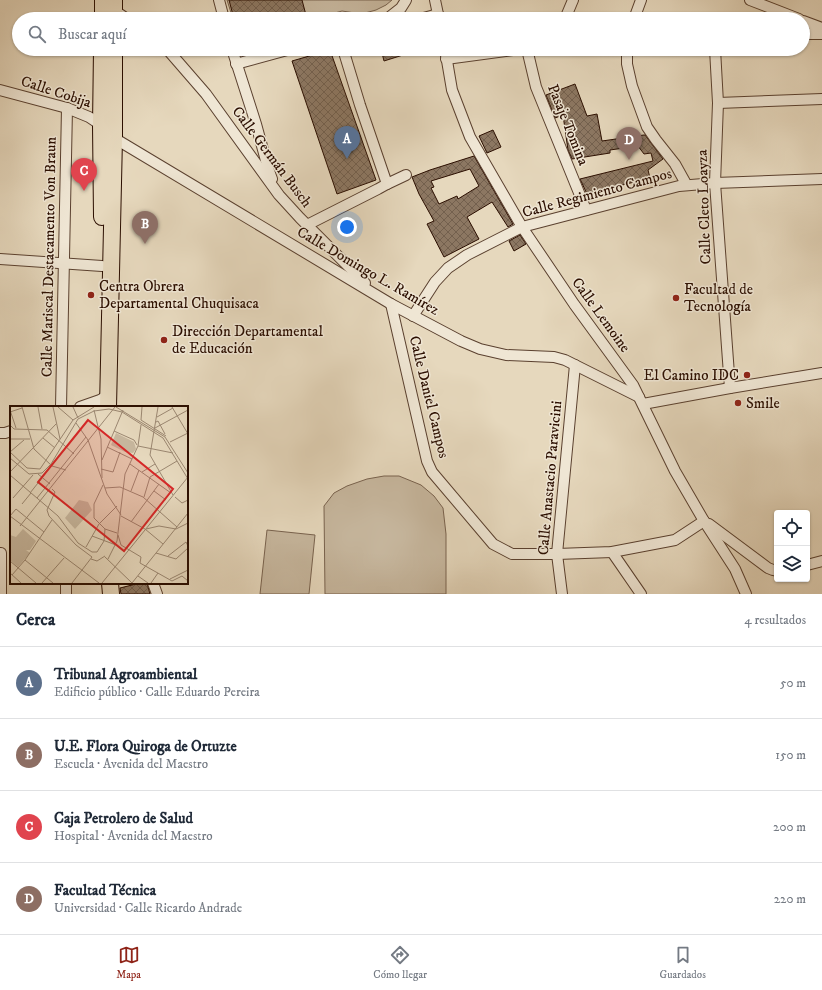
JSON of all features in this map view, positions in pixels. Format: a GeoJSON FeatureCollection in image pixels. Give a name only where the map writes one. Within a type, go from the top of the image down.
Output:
{"type":"FeatureCollection","features":[{"type":"Feature","properties":{"kind":"main road"},"geometry":{"type":"LineString","coordinates":[[102,56],[101,125],[104,402]]}},
{"type":"Feature","properties":{"kind":"main road"},"geometry":{"type":"LineString","coordinates":[[104,402],[114,138],[114,56]]}},
{"type":"Feature","properties":{"kind":"main road"},"geometry":{"type":"LineString","coordinates":[[110,584],[111,594]]}},
{"type":"Feature","properties":{"kind":"street"},"geometry":{"type":"LineString","coordinates":[[219,0],[222,12]]}},
{"type":"Feature","properties":{"kind":"street"},"geometry":{"type":"LineString","coordinates":[[396,12],[401,8],[406,0]]}},
{"type":"Feature","properties":{"kind":"street"},"geometry":{"type":"LineString","coordinates":[[435,0],[437,12]]}},
{"type":"Feature","properties":{"kind":"street"},"geometry":{"type":"LineString","coordinates":[[567,12],[573,0]]}},
{"type":"Feature","properties":{"kind":"street"},"geometry":{"type":"LineString","coordinates":[[637,12],[641,0]]}},
{"type":"Feature","properties":{"kind":"street"},"geometry":{"type":"LineString","coordinates":[[750,0],[781,12]]}},
{"type":"Feature","properties":{"kind":"street"},"geometry":{"type":"LineString","coordinates":[[810,24],[822,28]]}},
{"type":"Feature","properties":{"kind":"street"},"geometry":{"type":"LineString","coordinates":[[810,34],[822,34]]}},
{"type":"Feature","properties":{"kind":"street","name":"Calle Germán Busch"},"geometry":{"type":"LineString","coordinates":[[173,56],[206,94],[279,195],[376,294]]}},
{"type":"Feature","properties":{"kind":"street"},"geometry":{"type":"LineString","coordinates":[[234,56],[256,124],[268,168],[279,195]]}},
{"type":"Feature","properties":{"kind":"street"},"geometry":{"type":"LineString","coordinates":[[236,64],[265,56]]}},
{"type":"Feature","properties":{"kind":"street"},"geometry":{"type":"LineString","coordinates":[[345,56],[387,184]]}},
{"type":"Feature","properties":{"kind":"street","name":"Calle Lemoine"},"geometry":{"type":"LineString","coordinates":[[446,56],[452,90],[470,137],[522,227],[574,304],[633,385],[675,471],[704,521],[735,569],[746,594]]}},
{"type":"Feature","properties":{"kind":"street","name":"Pasaje Tomina"},"geometry":{"type":"LineString","coordinates":[[529,56],[536,87],[586,210]]}},
{"type":"Feature","properties":{"kind":"street"},"geometry":{"type":"LineString","coordinates":[[627,56],[627,64],[632,86],[647,126],[675,164],[686,182],[686,185]]}},
{"type":"Feature","properties":{"kind":"street","name":"Calle Cleto Loayza"},"geometry":{"type":"LineString","coordinates":[[715,56],[718,103],[715,182],[730,388]]}},
{"type":"Feature","properties":{"kind":"street","name":"Calle Cobija"},"geometry":{"type":"LineString","coordinates":[[0,90],[67,108],[89,117],[101,125]]}},
{"type":"Feature","properties":{"kind":"street"},"geometry":{"type":"LineString","coordinates":[[718,103],[822,99]]}},
{"type":"Feature","properties":{"kind":"street","name":"Calle Mariscal Destacamento Von Braun"},"geometry":{"type":"LineString","coordinates":[[61,406],[67,108]]}},
{"type":"Feature","properties":{"kind":"street","name":"Calle Domingo L. Ramírez"},"geometry":{"type":"LineString","coordinates":[[101,125],[114,138],[391,304],[461,341],[480,349],[506,355],[554,357],[565,360],[641,401]]}},
{"type":"Feature","properties":{"kind":"street"},"geometry":{"type":"LineString","coordinates":[[308,225],[406,175]]}},
{"type":"Feature","properties":{"kind":"street","name":"Calle Regimiento Campos"},"geometry":{"type":"LineString","coordinates":[[413,316],[435,282],[448,268],[467,255],[522,227],[679,186],[715,182],[822,179]]}},
{"type":"Feature","properties":{"kind":"street"},"geometry":{"type":"LineString","coordinates":[[0,259],[102,266]]}},
{"type":"Feature","properties":{"kind":"street","name":"Calle Daniel Campos"},"geometry":{"type":"LineString","coordinates":[[391,304],[427,461],[432,472],[493,544],[512,554],[612,552],[675,540],[704,521]]}},
{"type":"Feature","properties":{"kind":"street","name":"Calle Anastacio Paravicini"},"geometry":{"type":"LineString","coordinates":[[562,594],[557,554],[575,365]]}},
{"type":"Feature","properties":{"kind":"street"},"geometry":{"type":"LineString","coordinates":[[641,401],[822,373]]}},
{"type":"Feature","properties":{"kind":"street"},"geometry":{"type":"LineString","coordinates":[[85,406],[104,402]]}},
{"type":"Feature","properties":{"kind":"street"},"geometry":{"type":"LineString","coordinates":[[0,433],[10,431]]}},
{"type":"Feature","properties":{"kind":"street"},"geometry":{"type":"LineString","coordinates":[[704,521],[768,568],[774,570]]}},
{"type":"Feature","properties":{"kind":"street"},"geometry":{"type":"LineString","coordinates":[[612,552],[641,594]]}},
{"type":"Feature","properties":{"kind":"street"},"geometry":{"type":"LineString","coordinates":[[1,594],[4,553]]}},
{"type":"Feature","properties":{"kind":"street"},"geometry":{"type":"LineString","coordinates":[[735,569],[741,558],[745,555],[752,556]]}},
{"type":"Feature","properties":{"kind":"street"},"geometry":{"type":"LineString","coordinates":[[810,564],[822,561]]}},
{"type":"Feature","properties":{"kind":"street"},"geometry":{"type":"LineString","coordinates":[[153,584],[157,594]]}},
{"type":"Feature","properties":{"kind":"shaded area"},"geometry":{"type":"Polygon","coordinates":[[[227,0],[392,0],[386,5],[369,12],[231,12],[227,0]]]}},
{"type":"Feature","properties":{"kind":"shaded area"},"geometry":{"type":"Polygon","coordinates":[[[384,476],[399,476],[421,485],[434,496],[443,508],[446,534],[446,594],[325,594],[324,506],[334,493],[347,486],[367,479],[384,476]]]}},
{"type":"Feature","properties":{"kind":"shaded area"},"geometry":{"type":"Polygon","coordinates":[[[267,530],[315,535],[309,594],[260,594],[267,530]]]}},
{"type":"Feature","properties":{"kind":"building"},"geometry":{"type":"Polygon","coordinates":[[[229,0],[302,0],[305,12],[232,12],[229,0]]]}},
{"type":"Feature","properties":{"kind":"building"},"geometry":{"type":"Polygon","coordinates":[[[309,56],[332,56],[376,180],[337,194],[292,61],[309,56]]]}},
{"type":"Feature","properties":{"kind":"building"},"geometry":{"type":"Polygon","coordinates":[[[383,56],[400,56],[384,61],[383,56]]]}},
{"type":"Feature","properties":{"kind":"building"},"geometry":{"type":"Polygon","coordinates":[[[575,84],[587,116],[597,114],[602,141],[645,135],[663,159],[648,170],[650,178],[587,194],[580,179],[653,161],[651,153],[644,154],[638,146],[610,150],[610,153],[572,159],[568,150],[563,115],[555,118],[546,95],[575,84]]]}},
{"type":"Feature","properties":{"kind":"building"},"geometry":{"type":"Polygon","coordinates":[[[493,130],[501,147],[487,153],[479,136],[493,130]]]}},
{"type":"Feature","properties":{"kind":"building"},"geometry":{"type":"Polygon","coordinates":[[[474,156],[513,224],[508,227],[492,202],[467,217],[479,239],[444,257],[427,224],[434,221],[419,194],[412,177],[474,156]],[[470,169],[431,181],[434,187],[431,188],[439,204],[457,196],[458,199],[479,186],[470,169]]]}},
{"type":"Feature","properties":{"kind":"building"},"geometry":{"type":"Polygon","coordinates":[[[520,235],[526,244],[514,251],[509,241],[520,235]]]}},
{"type":"Feature","properties":{"kind":"building"},"geometry":{"type":"Polygon","coordinates":[[[136,584],[147,584],[150,594],[121,594],[120,588],[136,584]]]}},
{"type":"Feature","properties":{"kind":"place","name":"Tribunal Agroambiental"},"geometry":{"type":"Point","coordinates":[347,159]}},
{"type":"Feature","properties":{"kind":"place","name":"Facultad Técnica"},"geometry":{"type":"Point","coordinates":[629,160]}},
{"type":"Feature","properties":{"kind":"place","name":"Caja Petrolero de Salud"},"geometry":{"type":"Point","coordinates":[84,191]}},
{"type":"Feature","properties":{"kind":"place","name":"U.E. Flora Quiroga de Ortuzte"},"geometry":{"type":"Point","coordinates":[145,244]}},
{"type":"Feature","properties":{"kind":"place","name":"Centra Obrera Departamental Chuquisaca"},"geometry":{"type":"Point","coordinates":[91,295]}},
{"type":"Feature","properties":{"kind":"place","name":"Facultad de Tecnología"},"geometry":{"type":"Point","coordinates":[676,298]}},
{"type":"Feature","properties":{"kind":"place","name":"Dirección Departamental de Educación"},"geometry":{"type":"Point","coordinates":[164,340]}},
{"type":"Feature","properties":{"kind":"place","name":"El Camino IDC"},"geometry":{"type":"Point","coordinates":[747,375]}},
{"type":"Feature","properties":{"kind":"place","name":"Smile"},"geometry":{"type":"Point","coordinates":[738,403]}}]}
